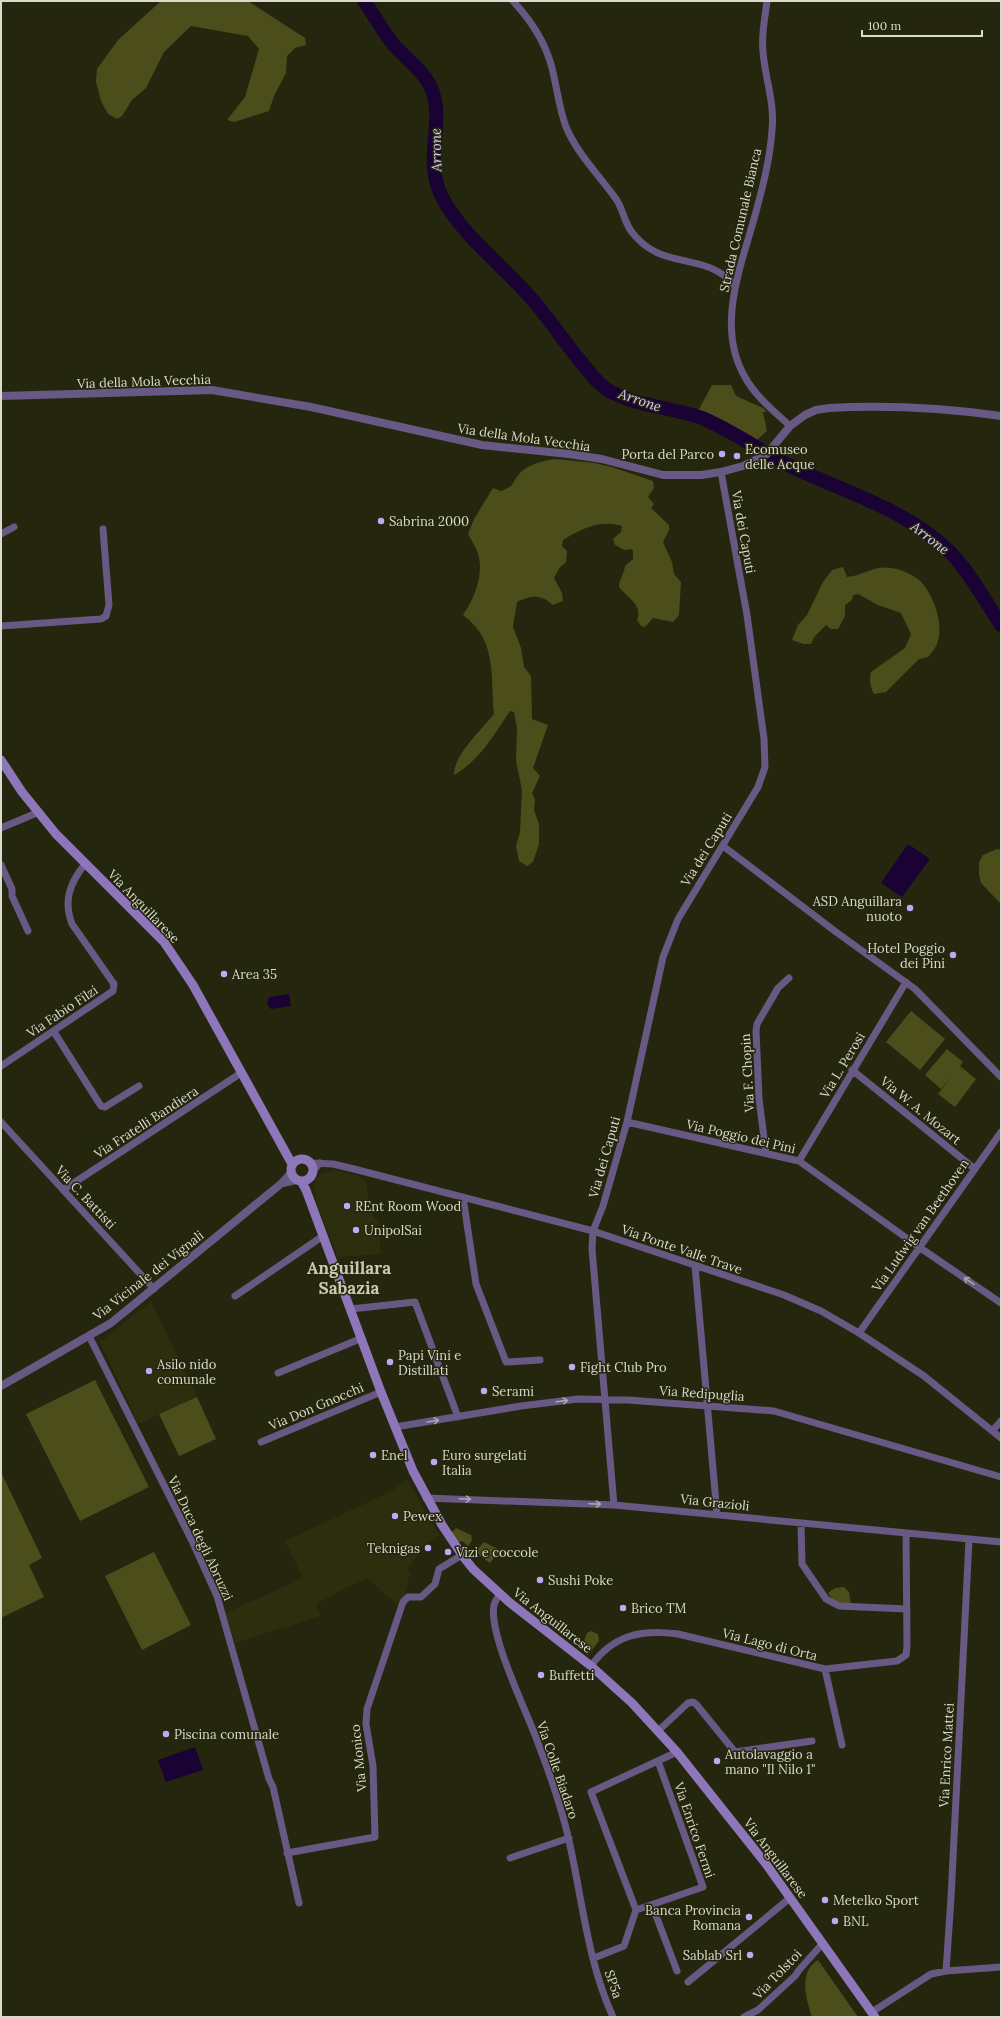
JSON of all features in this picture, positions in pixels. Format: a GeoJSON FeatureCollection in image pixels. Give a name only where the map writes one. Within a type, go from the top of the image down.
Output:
{"type":"FeatureCollection","features":[{"type":"Feature","properties":{"kind":"main road","name":"Via Anguillarese"},"geometry":{"type":"LineString","coordinates":[[1,760],[39,812],[85,864],[164,942],[193,985],[282,1147],[302,1171],[306,1190],[395,1427],[426,1498],[462,1555],[500,1594],[590,1666],[632,1704],[677,1752],[766,1864],[874,2015]]}},
{"type":"Feature","properties":{"kind":"street"},"geometry":{"type":"LineString","coordinates":[[513,1],[530,21],[543,43],[552,68],[560,107],[569,134],[586,161],[616,199],[632,233],[643,244],[657,254],[714,268],[725,274],[735,286]]}},
{"type":"Feature","properties":{"kind":"street","name":"Strada Comunale Bianca"},"geometry":{"type":"LineString","coordinates":[[767,1],[762,45],[772,103],[772,129],[760,198],[735,286],[732,326],[738,363],[749,384],[790,426]]}},
{"type":"Feature","properties":{"kind":"street","name":"Via della Mola Vecchia"},"geometry":{"type":"LineString","coordinates":[[1,396],[98,395],[207,390],[311,407],[482,445],[602,459],[663,476],[700,475],[721,472],[743,466],[762,457],[771,450],[790,426],[805,415],[816,410],[841,407],[948,409],[1001,416]]}},
{"type":"Feature","properties":{"kind":"street","name":"Via dei Caputi"},"geometry":{"type":"LineString","coordinates":[[614,1505],[592,1249],[593,1231],[603,1206],[627,1122],[663,957],[678,919],[758,787],[764,767],[764,739],[746,615],[721,472]]}},
{"type":"Feature","properties":{"kind":"street"},"geometry":{"type":"LineString","coordinates":[[1,534],[14,527]]}},
{"type":"Feature","properties":{"kind":"street"},"geometry":{"type":"LineString","coordinates":[[1,626],[101,619],[106,616],[109,605],[103,529]]}},
{"type":"Feature","properties":{"kind":"street"},"geometry":{"type":"LineString","coordinates":[[1,828],[39,812]]}},
{"type":"Feature","properties":{"kind":"street"},"geometry":{"type":"LineString","coordinates":[[722,846],[836,932],[916,989],[1001,1077]]}},
{"type":"Feature","properties":{"kind":"street","name":"Via Fabio Filzi"},"geometry":{"type":"LineString","coordinates":[[1,1066],[54,1032],[113,991],[115,988],[114,984],[72,924],[67,912],[69,890],[74,878],[85,864]]}},
{"type":"Feature","properties":{"kind":"street"},"geometry":{"type":"LineString","coordinates":[[1,865],[12,889],[12,896],[28,931]]}},
{"type":"Feature","properties":{"kind":"street","name":"Via F. Chopin"},"geometry":{"type":"LineString","coordinates":[[766,1153],[759,1099],[756,1031],[757,1024],[778,988],[789,978]]}},
{"type":"Feature","properties":{"kind":"street","name":"Via L. Perosi"},"geometry":{"type":"LineString","coordinates":[[799,1161],[906,982]]}},
{"type":"Feature","properties":{"kind":"street"},"geometry":{"type":"LineString","coordinates":[[54,1032],[101,1106],[105,1107],[139,1086]]}},
{"type":"Feature","properties":{"kind":"street","name":"Via W. A. Mozart"},"geometry":{"type":"LineString","coordinates":[[852,1070],[975,1168]]}},
{"type":"Feature","properties":{"kind":"street","name":"Via Fratelli Bandiera"},"geometry":{"type":"LineString","coordinates":[[63,1190],[241,1073]]}},
{"type":"Feature","properties":{"kind":"street","name":"Via C. Battisti"},"geometry":{"type":"LineString","coordinates":[[1,1122],[154,1289]]}},
{"type":"Feature","properties":{"kind":"street","name":"Via Poggio dei Pini"},"geometry":{"type":"LineString","coordinates":[[627,1122],[799,1161],[919,1247],[1001,1303]]}},
{"type":"Feature","properties":{"kind":"street","name":"Via Ludwig van Beethoven"},"geometry":{"type":"LineString","coordinates":[[858,1333],[1001,1132]]}},
{"type":"Feature","properties":{"kind":"street","name":"Via Ponte Valle Trave"},"geometry":{"type":"LineString","coordinates":[[302,1171],[320,1163],[354,1169],[463,1197],[593,1231],[784,1295],[822,1311],[924,1376],[993,1430],[1001,1438]]}},
{"type":"Feature","properties":{"kind":"street","name":"Via Vicinale dei Vignali"},"geometry":{"type":"LineString","coordinates":[[1,1386],[110,1323],[154,1289],[282,1183],[302,1171]]}},
{"type":"Feature","properties":{"kind":"street"},"geometry":{"type":"LineString","coordinates":[[463,1197],[476,1284],[506,1362],[540,1360]]}},
{"type":"Feature","properties":{"kind":"street"},"geometry":{"type":"LineString","coordinates":[[235,1296],[323,1236]]}},
{"type":"Feature","properties":{"kind":"street"},"geometry":{"type":"LineString","coordinates":[[695,1266],[717,1514]]}},
{"type":"Feature","properties":{"kind":"street"},"geometry":{"type":"LineString","coordinates":[[351,1309],[415,1302],[458,1417]]}},
{"type":"Feature","properties":{"kind":"street","name":"Via Duca degli Abruzzi"},"geometry":{"type":"LineString","coordinates":[[88,1336],[193,1543],[217,1596],[269,1779],[273,1787],[299,1903]]}},
{"type":"Feature","properties":{"kind":"street"},"geometry":{"type":"LineString","coordinates":[[278,1373],[362,1338]]}},
{"type":"Feature","properties":{"kind":"street","name":"Via Don Gnocchi"},"geometry":{"type":"LineString","coordinates":[[261,1442],[381,1392]]}},
{"type":"Feature","properties":{"kind":"street","name":"Via Redipuglia"},"geometry":{"type":"LineString","coordinates":[[395,1427],[571,1400],[606,1400],[707,1405],[774,1411],[1001,1477]]}},
{"type":"Feature","properties":{"kind":"street"},"geometry":{"type":"LineString","coordinates":[[993,1430],[1001,1420]]}},
{"type":"Feature","properties":{"kind":"street","name":"Via Grazioli"},"geometry":{"type":"LineString","coordinates":[[426,1498],[614,1505],[1001,1542]]}},
{"type":"Feature","properties":{"kind":"street"},"geometry":{"type":"LineString","coordinates":[[801,1523],[802,1564],[826,1599],[839,1606],[907,1609]]}},
{"type":"Feature","properties":{"kind":"street","name":"Via Lago di Orta"},"geometry":{"type":"LineString","coordinates":[[590,1666],[600,1653],[618,1641],[636,1633],[658,1631],[678,1634],[825,1669],[888,1662],[904,1657],[907,1646],[906,1534]]}},
{"type":"Feature","properties":{"kind":"street","name":"Via Enrico Mattei"},"geometry":{"type":"LineString","coordinates":[[946,1971],[969,1540]]}},
{"type":"Feature","properties":{"kind":"street","name":"Via Monico"},"geometry":{"type":"LineString","coordinates":[[287,1853],[375,1837],[373,1766],[366,1724],[367,1710],[403,1602],[408,1597],[421,1597],[435,1584],[439,1569],[462,1555]]}},
{"type":"Feature","properties":{"kind":"street","name":"Via Colle Biadaro"},"geometry":{"type":"LineString","coordinates":[[500,1594],[494,1604],[494,1618],[499,1643],[538,1743],[568,1838],[594,1958]]}},
{"type":"Feature","properties":{"kind":"street"},"geometry":{"type":"LineString","coordinates":[[825,1669],[842,1745]]}},
{"type":"Feature","properties":{"kind":"street"},"geometry":{"type":"LineString","coordinates":[[658,1731],[688,1703],[693,1702],[735,1752],[812,1741]]}},
{"type":"Feature","properties":{"kind":"street"},"geometry":{"type":"LineString","coordinates":[[594,1958],[624,1946],[636,1910],[591,1792],[677,1752]]}},
{"type":"Feature","properties":{"kind":"street","name":"Via Enrico Fermi"},"geometry":{"type":"LineString","coordinates":[[636,1910],[703,1887],[658,1761]]}},
{"type":"Feature","properties":{"kind":"street"},"geometry":{"type":"LineString","coordinates":[[510,1858],[568,1838]]}},
{"type":"Feature","properties":{"kind":"street"},"geometry":{"type":"LineString","coordinates":[[688,1982],[790,1898]]}},
{"type":"Feature","properties":{"kind":"street"},"geometry":{"type":"LineString","coordinates":[[652,1905],[677,1971]]}},
{"type":"Feature","properties":{"kind":"street","name":"Via Tolstoi"},"geometry":{"type":"LineString","coordinates":[[744,2017],[758,2010],[790,1981],[823,1944]]}},
{"type":"Feature","properties":{"kind":"street","name":"SP5a"},"geometry":{"type":"LineString","coordinates":[[594,1958],[604,1996],[613,2017]]}},
{"type":"Feature","properties":{"kind":"street"},"geometry":{"type":"LineString","coordinates":[[874,2015],[931,1974],[946,1971],[1001,1967]]}},
{"type":"Feature","properties":{"kind":"shaded area"},"geometry":{"type":"Polygon","coordinates":[[[161,1],[248,1],[305,38],[306,45],[295,48],[287,56],[286,73],[274,96],[269,111],[234,122],[227,120],[245,97],[259,49],[248,36],[191,26],[164,52],[146,88],[132,100],[122,116],[117,119],[108,114],[101,101],[96,82],[97,69],[118,40],[161,1]]]}},
{"type":"Feature","properties":{"kind":"shaded area"},"geometry":{"type":"Polygon","coordinates":[[[712,385],[731,385],[736,396],[763,408],[767,412],[763,412],[767,431],[756,441],[697,413],[712,385]]]}},
{"type":"Feature","properties":{"kind":"shaded area"},"geometry":{"type":"Polygon","coordinates":[[[555,459],[594,463],[612,467],[653,481],[654,488],[648,497],[654,504],[651,508],[669,525],[669,530],[663,542],[672,562],[674,574],[681,582],[679,615],[673,622],[653,618],[645,627],[641,626],[637,620],[638,610],[636,605],[619,587],[625,566],[633,559],[633,551],[631,549],[624,550],[615,545],[613,539],[621,532],[622,526],[614,524],[599,524],[591,526],[576,532],[563,540],[562,546],[567,551],[566,562],[560,567],[554,578],[562,593],[563,601],[553,605],[549,601],[540,597],[531,597],[517,602],[513,627],[521,648],[524,667],[531,676],[532,719],[548,725],[533,768],[540,776],[532,793],[535,800],[534,810],[539,824],[539,844],[533,862],[527,866],[519,861],[516,846],[520,832],[522,790],[516,761],[517,728],[514,712],[510,711],[492,738],[472,762],[454,775],[458,760],[463,751],[494,714],[492,673],[487,648],[482,636],[474,625],[463,615],[477,588],[480,572],[479,557],[468,534],[474,519],[493,488],[501,491],[506,489],[519,474],[531,465],[555,459]]]}},
{"type":"Feature","properties":{"kind":"shaded area"},"geometry":{"type":"Polygon","coordinates":[[[843,567],[847,577],[885,567],[904,571],[923,584],[935,605],[939,621],[939,637],[936,646],[928,657],[919,659],[886,692],[874,694],[870,683],[870,675],[871,672],[905,648],[911,634],[901,613],[878,605],[858,594],[853,595],[852,600],[845,605],[845,616],[838,629],[831,629],[826,625],[814,637],[811,644],[804,644],[792,640],[798,625],[807,615],[823,582],[832,570],[843,567]]]}},
{"type":"Feature","properties":{"kind":"shaded area"},"geometry":{"type":"Polygon","coordinates":[[[908,844],[930,859],[902,897],[881,883],[908,844]]]}},
{"type":"Feature","properties":{"kind":"shaded area"},"geometry":{"type":"Polygon","coordinates":[[[997,849],[1001,850],[1001,904],[981,883],[979,874],[979,862],[983,855],[997,849]]]}},
{"type":"Feature","properties":{"kind":"shaded area"},"geometry":{"type":"Polygon","coordinates":[[[289,994],[291,1006],[271,1009],[267,1004],[269,997],[289,994]]]}},
{"type":"Feature","properties":{"kind":"shaded area"},"geometry":{"type":"Polygon","coordinates":[[[911,1011],[945,1039],[920,1070],[886,1042],[911,1011]]]}},
{"type":"Feature","properties":{"kind":"shaded area"},"geometry":{"type":"Polygon","coordinates":[[[947,1049],[963,1062],[960,1066],[976,1079],[955,1107],[938,1094],[953,1075],[941,1089],[925,1075],[947,1049]]]}},
{"type":"Feature","properties":{"kind":"shaded area"},"geometry":{"type":"Polygon","coordinates":[[[334,1170],[356,1175],[366,1181],[370,1213],[379,1222],[381,1254],[338,1257],[317,1206],[314,1187],[316,1179],[319,1175],[334,1170]]]}},
{"type":"Feature","properties":{"kind":"shaded area","name":"Asilo nido comunale"},"geometry":{"type":"Polygon","coordinates":[[[151,1301],[197,1397],[138,1424],[100,1342],[151,1301]]]}},
{"type":"Feature","properties":{"kind":"shaded area"},"geometry":{"type":"Polygon","coordinates":[[[95,1380],[149,1487],[80,1521],[26,1414],[95,1380]]]}},
{"type":"Feature","properties":{"kind":"shaded area"},"geometry":{"type":"Polygon","coordinates":[[[197,1397],[216,1439],[179,1456],[159,1414],[197,1397]]]}},
{"type":"Feature","properties":{"kind":"shaded area"},"geometry":{"type":"Polygon","coordinates":[[[1,1472],[42,1558],[29,1565],[44,1597],[1,1618],[1,1472]]]}},
{"type":"Feature","properties":{"kind":"shaded area"},"geometry":{"type":"Polygon","coordinates":[[[407,1479],[440,1536],[423,1546],[407,1570],[411,1575],[408,1578],[408,1584],[400,1608],[368,1578],[316,1604],[321,1616],[235,1643],[226,1613],[303,1578],[285,1541],[392,1491],[407,1479]]]}},
{"type":"Feature","properties":{"kind":"shaded area"},"geometry":{"type":"Polygon","coordinates":[[[456,1528],[471,1535],[472,1540],[468,1546],[462,1541],[458,1543],[451,1533],[456,1528]]]}},
{"type":"Feature","properties":{"kind":"shaded area"},"geometry":{"type":"Polygon","coordinates":[[[484,1542],[500,1550],[490,1563],[475,1552],[484,1542]]]}},
{"type":"Feature","properties":{"kind":"shaded area"},"geometry":{"type":"Polygon","coordinates":[[[154,1552],[191,1625],[142,1650],[105,1576],[154,1552]]]}},
{"type":"Feature","properties":{"kind":"shaded area"},"geometry":{"type":"Polygon","coordinates":[[[844,1587],[849,1592],[851,1604],[844,1604],[835,1601],[828,1593],[835,1588],[844,1587]]]}},
{"type":"Feature","properties":{"kind":"shaded area"},"geometry":{"type":"Polygon","coordinates":[[[591,1631],[598,1634],[599,1641],[588,1655],[581,1649],[587,1633],[591,1631]]]}},
{"type":"Feature","properties":{"kind":"shaded area"},"geometry":{"type":"Polygon","coordinates":[[[195,1747],[203,1770],[166,1782],[158,1760],[195,1747]]]}},
{"type":"Feature","properties":{"kind":"shaded area"},"geometry":{"type":"Polygon","coordinates":[[[818,1960],[858,2017],[812,2017],[805,1986],[808,1971],[818,1960]]]}},
{"type":"Feature","properties":{"kind":"waterway","name":"Arrone"},"geometry":{"type":"LineString","coordinates":[[364,1],[393,44],[426,79],[433,93],[436,106],[434,169],[442,197],[450,210],[471,237],[532,299],[582,364],[600,384],[621,397],[702,418],[725,429],[790,466],[874,503],[915,524],[934,538],[958,561],[1001,625]]}},
{"type":"Feature","properties":{"kind":"place","name":"Porta del Parco"},"geometry":{"type":"Point","coordinates":[722,454]}},
{"type":"Feature","properties":{"kind":"place","name":"Ecomuseo delle Acque"},"geometry":{"type":"Point","coordinates":[737,456]}},
{"type":"Feature","properties":{"kind":"place","name":"Sabrina 2000"},"geometry":{"type":"Point","coordinates":[381,521]}},
{"type":"Feature","properties":{"kind":"place","name":"ASD Anguillara nuoto"},"geometry":{"type":"Point","coordinates":[910,908]}},
{"type":"Feature","properties":{"kind":"place","name":"Hotel Poggio dei Pini"},"geometry":{"type":"Point","coordinates":[953,955]}},
{"type":"Feature","properties":{"kind":"place","name":"Area 35"},"geometry":{"type":"Point","coordinates":[224,974]}},
{"type":"Feature","properties":{"kind":"place","name":"REnt Room Wood"},"geometry":{"type":"Point","coordinates":[347,1206]}},
{"type":"Feature","properties":{"kind":"place","name":"UnipolSai"},"geometry":{"type":"Point","coordinates":[356,1230]}},
{"type":"Feature","properties":{"kind":"place","name":"Papi Vini e Distillati"},"geometry":{"type":"Point","coordinates":[390,1362]}},
{"type":"Feature","properties":{"kind":"place","name":"Fight Club Pro"},"geometry":{"type":"Point","coordinates":[572,1367]}},
{"type":"Feature","properties":{"kind":"place","name":"Asilo nido comunale"},"geometry":{"type":"Point","coordinates":[149,1371]}},
{"type":"Feature","properties":{"kind":"place","name":"Serami"},"geometry":{"type":"Point","coordinates":[484,1391]}},
{"type":"Feature","properties":{"kind":"place","name":"Enel"},"geometry":{"type":"Point","coordinates":[373,1455]}},
{"type":"Feature","properties":{"kind":"place","name":"Euro surgelati Italia"},"geometry":{"type":"Point","coordinates":[434,1462]}},
{"type":"Feature","properties":{"kind":"place","name":"Pewex"},"geometry":{"type":"Point","coordinates":[395,1516]}},
{"type":"Feature","properties":{"kind":"place","name":"Teknigas"},"geometry":{"type":"Point","coordinates":[428,1548]}},
{"type":"Feature","properties":{"kind":"place","name":"Vizi e coccole"},"geometry":{"type":"Point","coordinates":[448,1552]}},
{"type":"Feature","properties":{"kind":"place","name":"Sushi Poke"},"geometry":{"type":"Point","coordinates":[540,1580]}},
{"type":"Feature","properties":{"kind":"place","name":"Brico TM"},"geometry":{"type":"Point","coordinates":[623,1608]}},
{"type":"Feature","properties":{"kind":"place","name":"Buffetti"},"geometry":{"type":"Point","coordinates":[541,1675]}},
{"type":"Feature","properties":{"kind":"place","name":"Piscina comunale"},"geometry":{"type":"Point","coordinates":[166,1734]}},
{"type":"Feature","properties":{"kind":"place","name":"Autolavaggio a mano \"Il Nilo 1\""},"geometry":{"type":"Point","coordinates":[717,1761]}},
{"type":"Feature","properties":{"kind":"place","name":"Metelko Sport"},"geometry":{"type":"Point","coordinates":[825,1900]}},
{"type":"Feature","properties":{"kind":"place","name":"Banca Provincia Romana"},"geometry":{"type":"Point","coordinates":[749,1917]}},
{"type":"Feature","properties":{"kind":"place","name":"BNL"},"geometry":{"type":"Point","coordinates":[835,1921]}},
{"type":"Feature","properties":{"kind":"place","name":"Sablab Srl"},"geometry":{"type":"Point","coordinates":[750,1955]}},
{"type":"Feature","properties":{"kind":"district","name":"Anguillara Sabazia"},"geometry":{"type":"Point","coordinates":[349,1278]}}]}
